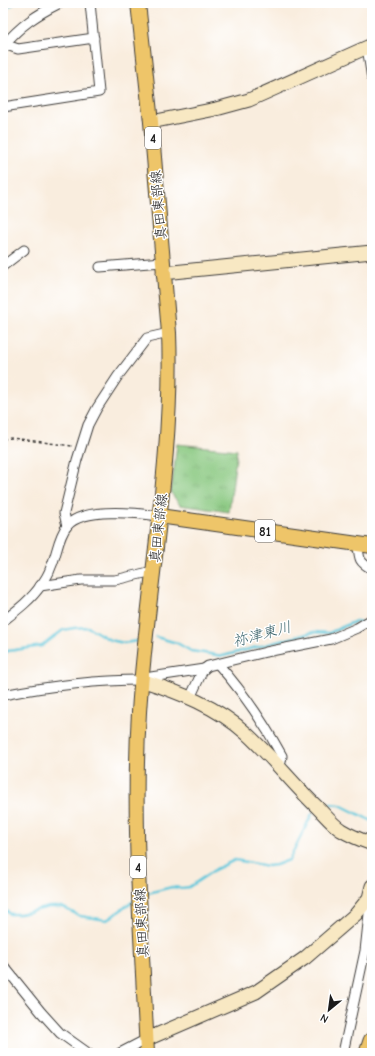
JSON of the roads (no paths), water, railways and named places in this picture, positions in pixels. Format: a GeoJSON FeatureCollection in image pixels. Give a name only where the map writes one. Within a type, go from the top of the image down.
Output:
{"type":"FeatureCollection","features":[{"type":"Feature","properties":{"kind":"highway"},"geometry":{"type":"LineString","coordinates":[[368,1053],[372,1041]]}},
{"type":"Feature","properties":{"kind":"main road","name":"真田東部線"},"geometry":{"type":"LineString","coordinates":[[138,3],[151,122],[169,333],[170,367],[167,428],[153,571],[146,679],[137,751],[136,830],[147,1046]]}},
{"type":"Feature","properties":{"kind":"main road","name":"81"},"geometry":{"type":"LineString","coordinates":[[159,516],[365,545]]}},
{"type":"Feature","properties":{"kind":"street"},"geometry":{"type":"LineString","coordinates":[[60,3],[39,13],[21,26],[4,45],[18,50],[94,38]]}},
{"type":"Feature","properties":{"kind":"street"},"geometry":{"type":"LineString","coordinates":[[3,107],[99,92],[90,3]]}},
{"type":"Feature","properties":{"kind":"street"},"geometry":{"type":"LineString","coordinates":[[151,122],[216,109],[249,100],[369,46],[372,79]]}},
{"type":"Feature","properties":{"kind":"street"},"geometry":{"type":"LineString","coordinates":[[3,266],[24,250]]}},
{"type":"Feature","properties":{"kind":"street"},"geometry":{"type":"LineString","coordinates":[[100,267],[163,267],[372,252]]}},
{"type":"Feature","properties":{"kind":"street"},"geometry":{"type":"LineString","coordinates":[[67,526],[64,513],[88,425],[97,408],[118,376],[147,338],[169,333]]}},
{"type":"Feature","properties":{"kind":"street"},"geometry":{"type":"LineString","coordinates":[[3,621],[20,607],[40,586],[51,566],[59,542],[67,526],[79,518],[99,514],[126,513],[159,516]]}},
{"type":"Feature","properties":{"kind":"street"},"geometry":{"type":"LineString","coordinates":[[365,545],[358,556],[362,564],[372,569]]}},
{"type":"Feature","properties":{"kind":"street"},"geometry":{"type":"LineString","coordinates":[[40,586],[81,580],[115,580],[153,571]]}},
{"type":"Feature","properties":{"kind":"street"},"geometry":{"type":"LineString","coordinates":[[3,695],[81,683],[146,679],[204,669],[266,652],[331,639],[343,635],[367,622]]}},
{"type":"Feature","properties":{"kind":"street"},"geometry":{"type":"LineString","coordinates":[[218,664],[238,687],[259,717],[282,756],[281,762],[277,765]]}},
{"type":"Feature","properties":{"kind":"street"},"geometry":{"type":"LineString","coordinates":[[190,698],[204,669]]}},
{"type":"Feature","properties":{"kind":"street"},"geometry":{"type":"LineString","coordinates":[[146,679],[190,698],[230,721],[246,733],[309,800],[333,823],[352,836],[372,844]]}},
{"type":"Feature","properties":{"kind":"street"},"geometry":{"type":"LineString","coordinates":[[120,1053],[147,1046],[256,992],[305,958],[344,924],[362,908],[372,889]]}},
{"type":"Feature","properties":{"kind":"street"},"geometry":{"type":"LineString","coordinates":[[344,1053],[365,951],[372,889]]}},
{"type":"Feature","properties":{"kind":"street"},"geometry":{"type":"LineString","coordinates":[[3,965],[60,1033],[88,1053]]}},
{"type":"Feature","properties":{"kind":"waterway"},"geometry":{"type":"LineString","coordinates":[[3,10],[15,3]]}},
{"type":"Feature","properties":{"kind":"waterway","name":"祢津東川"},"geometry":{"type":"LineString","coordinates":[[156,637],[177,643],[191,651],[223,656],[314,632],[329,633],[356,621],[360,622]]}},
{"type":"Feature","properties":{"kind":"waterway","name":"祢津東川"},"geometry":{"type":"LineString","coordinates":[[3,653],[42,646],[63,630],[74,628],[88,627],[110,640],[124,643],[137,641]]}},
{"type":"Feature","properties":{"kind":"waterway"},"geometry":{"type":"LineString","coordinates":[[331,804],[340,805],[372,821]]}},
{"type":"Feature","properties":{"kind":"waterway"},"geometry":{"type":"LineString","coordinates":[[144,894],[172,887],[189,887],[216,869],[235,860],[268,866],[276,865],[289,860],[312,814]]}},
{"type":"Feature","properties":{"kind":"waterway"},"geometry":{"type":"LineString","coordinates":[[3,908],[10,914],[20,914],[49,907],[62,907],[80,916],[107,920],[135,900]]}}]}
